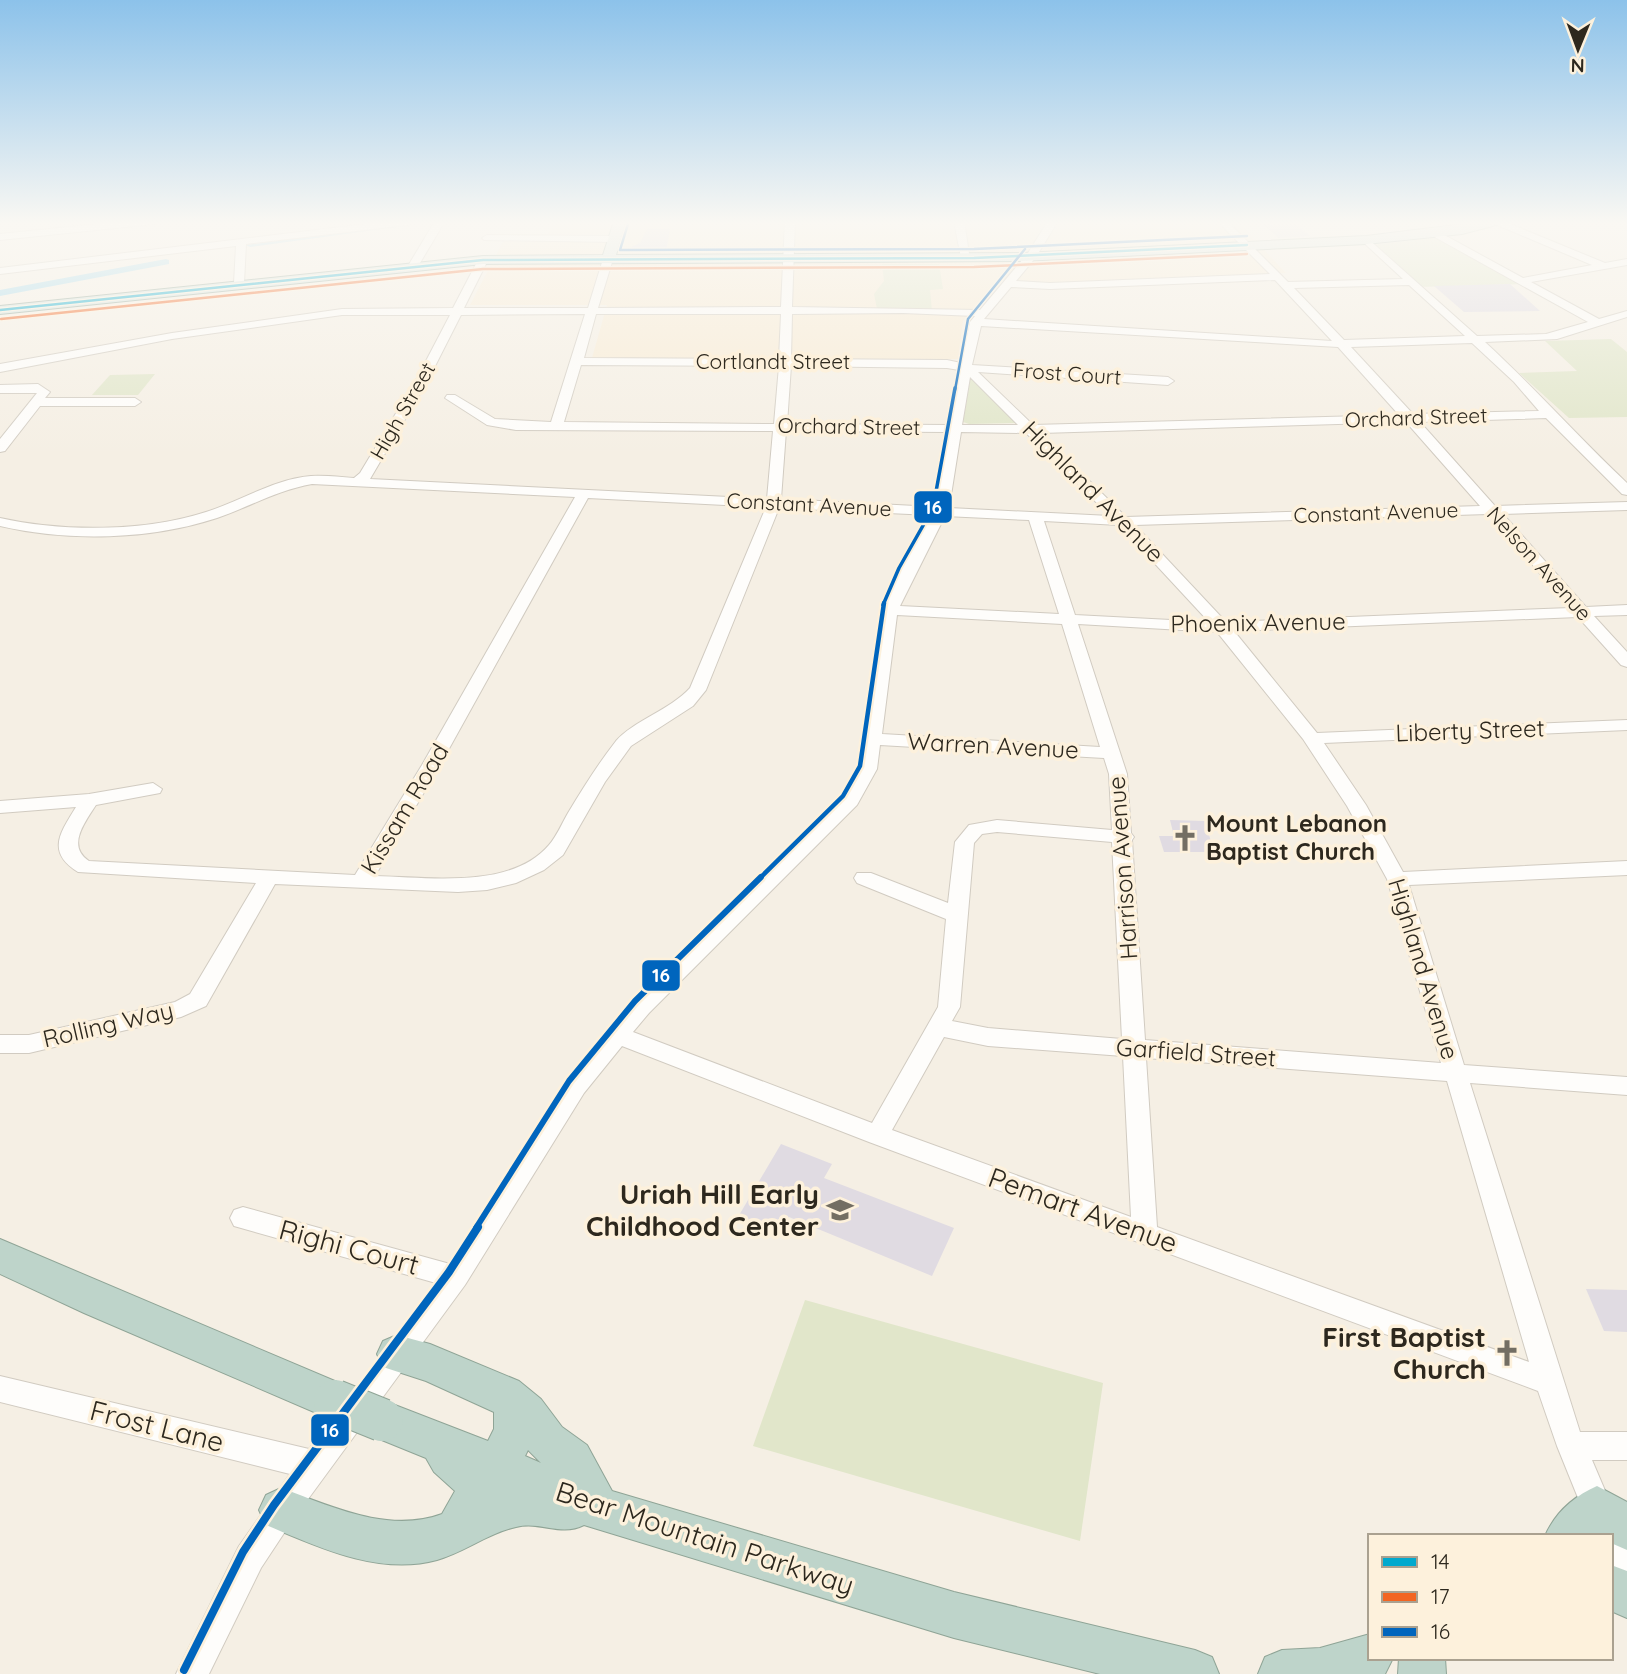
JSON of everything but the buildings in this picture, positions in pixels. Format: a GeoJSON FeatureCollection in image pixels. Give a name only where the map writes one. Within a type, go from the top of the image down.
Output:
{"type":"FeatureCollection","features":[{"type":"Feature","properties":{"kind":"highway","name":"Bear Mountain Parkway"},"geometry":{"type":"LineString","coordinates":[[0,1256],[98,1301],[335,1401],[498,1465],[598,1508],[954,1615],[1195,1674]]}},
{"type":"Feature","properties":{"kind":"highway"},"geometry":{"type":"LineString","coordinates":[[281,1510],[378,1542],[431,1540],[494,1510],[519,1502],[542,1502],[578,1513],[598,1508],[572,1460],[547,1442],[526,1413],[500,1392],[430,1363],[397,1354]]}},
{"type":"Feature","properties":{"kind":"highway"},"geometry":{"type":"LineString","coordinates":[[498,1465],[515,1433],[514,1404]]}},
{"type":"Feature","properties":{"kind":"highway"},"geometry":{"type":"LineString","coordinates":[[436,1441],[456,1466],[472,1476],[478,1487],[474,1502],[458,1529]]}},
{"type":"Feature","properties":{"kind":"highway"},"geometry":{"type":"LineString","coordinates":[[1282,1674],[1320,1672],[1368,1658]]}},
{"type":"Feature","properties":{"kind":"main road"},"geometry":{"type":"LineString","coordinates":[[0,310],[96,299]]}},
{"type":"Feature","properties":{"kind":"street","name":"High Street"},"geometry":{"type":"LineString","coordinates":[[356,483],[365,476],[415,392],[462,299]]}},
{"type":"Feature","properties":{"kind":"street"},"geometry":{"type":"LineString","coordinates":[[558,425],[597,299]]}},
{"type":"Feature","properties":{"kind":"street"},"geometry":{"type":"LineString","coordinates":[[361,883],[487,883],[524,873],[556,850],[597,780],[625,742],[687,702],[698,690],[774,504],[787,299]]}},
{"type":"Feature","properties":{"kind":"street"},"geometry":{"type":"LineString","coordinates":[[192,1674],[250,1557],[313,1465],[456,1277],[576,1087],[641,1007],[850,800],[868,769],[890,610],[907,572],[941,511],[955,428],[979,318],[994,299]]}},
{"type":"Feature","properties":{"kind":"street","name":"Nelson Avenue"},"geometry":{"type":"LineString","coordinates":[[1300,299],[1627,662]]}},
{"type":"Feature","properties":{"kind":"street"},"geometry":{"type":"LineString","coordinates":[[1431,299],[1518,379],[1627,491]]}},
{"type":"Feature","properties":{"kind":"street"},"geometry":{"type":"LineString","coordinates":[[1553,299],[1596,323]]}},
{"type":"Feature","properties":{"kind":"street"},"geometry":{"type":"LineString","coordinates":[[0,368],[172,336],[317,314],[456,311],[944,311],[979,318],[1341,344],[1570,334],[1627,314]]}},
{"type":"Feature","properties":{"kind":"street","name":"Cortlandt Street"},"geometry":{"type":"LineString","coordinates":[[579,361],[947,364],[967,368]]}},
{"type":"Feature","properties":{"kind":"street","name":"Frost Court"},"geometry":{"type":"LineString","coordinates":[[967,368],[1168,381]]}},
{"type":"Feature","properties":{"kind":"street","name":"Highland Avenue"},"geometry":{"type":"LineString","coordinates":[[967,368],[1125,520],[1222,627],[1314,738],[1377,838],[1397,879],[1549,1381],[1602,1529]]}},
{"type":"Feature","properties":{"kind":"street"},"geometry":{"type":"LineString","coordinates":[[0,389],[38,388],[39,396],[0,448]]}},
{"type":"Feature","properties":{"kind":"street"},"geometry":{"type":"LineString","coordinates":[[39,396],[135,402]]}},
{"type":"Feature","properties":{"kind":"street","name":"Orchard Street"},"geometry":{"type":"LineString","coordinates":[[451,398],[491,422],[516,426],[1030,429],[1550,414]]}},
{"type":"Feature","properties":{"kind":"street","name":"Constant Avenue"},"geometry":{"type":"LineString","coordinates":[[0,522],[36,529],[165,526],[213,515],[289,483],[316,480],[1125,520],[1627,506]]}},
{"type":"Feature","properties":{"kind":"street","name":"Kissam Road"},"geometry":{"type":"LineString","coordinates":[[89,800],[67,845],[67,855],[73,862],[85,867],[361,883],[432,765],[583,495]]}},
{"type":"Feature","properties":{"kind":"street","name":"Harrison Avenue"},"geometry":{"type":"LineString","coordinates":[[1035,516],[1118,774],[1124,837],[1145,1233]]}},
{"type":"Feature","properties":{"kind":"street","name":"Phoenix Avenue"},"geometry":{"type":"LineString","coordinates":[[890,610],[1222,627],[1627,610]]}},
{"type":"Feature","properties":{"kind":"street","name":"Liberty Street"},"geometry":{"type":"LineString","coordinates":[[1314,738],[1627,725]]}},
{"type":"Feature","properties":{"kind":"street","name":"Warren Avenue"},"geometry":{"type":"LineString","coordinates":[[874,740],[1112,753]]}},
{"type":"Feature","properties":{"kind":"street"},"geometry":{"type":"LineString","coordinates":[[0,807],[89,800],[153,789]]}},
{"type":"Feature","properties":{"kind":"street"},"geometry":{"type":"LineString","coordinates":[[877,1135],[949,1006],[961,866],[967,839],[976,829],[997,826],[1124,837]]}},
{"type":"Feature","properties":{"kind":"street"},"geometry":{"type":"LineString","coordinates":[[1397,879],[1627,868]]}},
{"type":"Feature","properties":{"kind":"street","name":"Rolling Way"},"geometry":{"type":"LineString","coordinates":[[0,1044],[29,1044],[181,1009],[198,1000],[269,877]]}},
{"type":"Feature","properties":{"kind":"street"},"geometry":{"type":"LineString","coordinates":[[864,878],[957,915]]}},
{"type":"Feature","properties":{"kind":"street","name":"Garfield Street"},"geometry":{"type":"LineString","coordinates":[[937,1027],[988,1037],[1627,1086]]}},
{"type":"Feature","properties":{"kind":"street","name":"Pemart Avenue"},"geometry":{"type":"LineString","coordinates":[[618,1035],[877,1135],[1549,1381]]}},
{"type":"Feature","properties":{"kind":"street","name":"Righi Court"},"geometry":{"type":"LineString","coordinates":[[243,1219],[456,1277]]}},
{"type":"Feature","properties":{"kind":"street","name":"Frost Lane"},"geometry":{"type":"LineString","coordinates":[[0,1389],[313,1465]]}},
{"type":"Feature","properties":{"kind":"street"},"geometry":{"type":"LineString","coordinates":[[1571,1446],[1627,1446]]}},
{"type":"Feature","properties":{"kind":"street","name":"Highland Avenue"},"geometry":{"type":"LineString","coordinates":[[1613,1547],[1627,1571]]}},
{"type":"Feature","properties":{"kind":"shaded area"},"geometry":{"type":"Polygon","coordinates":[[[473,299],[981,299],[963,321],[958,359],[592,358],[607,305],[470,305],[473,299]]]}},
{"type":"Feature","properties":{"kind":"green space"},"geometry":{"type":"Polygon","coordinates":[[[875,299],[931,299],[932,311],[877,309],[875,299]]]}},
{"type":"Feature","properties":{"kind":"green space"},"geometry":{"type":"Polygon","coordinates":[[[1611,339],[1627,352],[1627,417],[1569,418],[1519,373],[1577,371],[1545,341],[1611,339]]]}},
{"type":"Feature","properties":{"kind":"green space"},"geometry":{"type":"Polygon","coordinates":[[[155,374],[138,395],[92,395],[110,375],[155,374]]]}},
{"type":"Feature","properties":{"kind":"green space"},"geometry":{"type":"Polygon","coordinates":[[[970,380],[974,380],[1016,423],[963,422],[970,380]]]}},
{"type":"Feature","properties":{"kind":"green space"},"geometry":{"type":"Polygon","coordinates":[[[805,1300],[1103,1383],[1080,1541],[753,1446],[805,1300]]]}},
{"type":"Feature","properties":{"kind":"transit line","name":"14"},"geometry":{"type":"LineString","coordinates":[[0,310],[105,299]]}},
{"type":"Feature","properties":{"kind":"transit line","name":"17"},"geometry":{"type":"LineString","coordinates":[[1,319],[193,299]]}},
{"type":"Feature","properties":{"kind":"transit line","name":"16"},"geometry":{"type":"LineString","coordinates":[[184,1670],[243,1552],[274,1505],[449,1272],[569,1081],[635,1001],[843,796],[860,766],[882,607],[899,568],[933,508],[968,319],[984,299]]}},
{"type":"Feature","properties":{"kind":"place","name":"Mount Lebanon Baptist Church"},"geometry":{"type":"Point","coordinates":[1185,838]}},
{"type":"Feature","properties":{"kind":"place","name":"Uriah Hill Early Childhood Center"},"geometry":{"type":"Point","coordinates":[840,1210]}},
{"type":"Feature","properties":{"kind":"place","name":"First Baptist Church"},"geometry":{"type":"Point","coordinates":[1507,1353]}}]}
